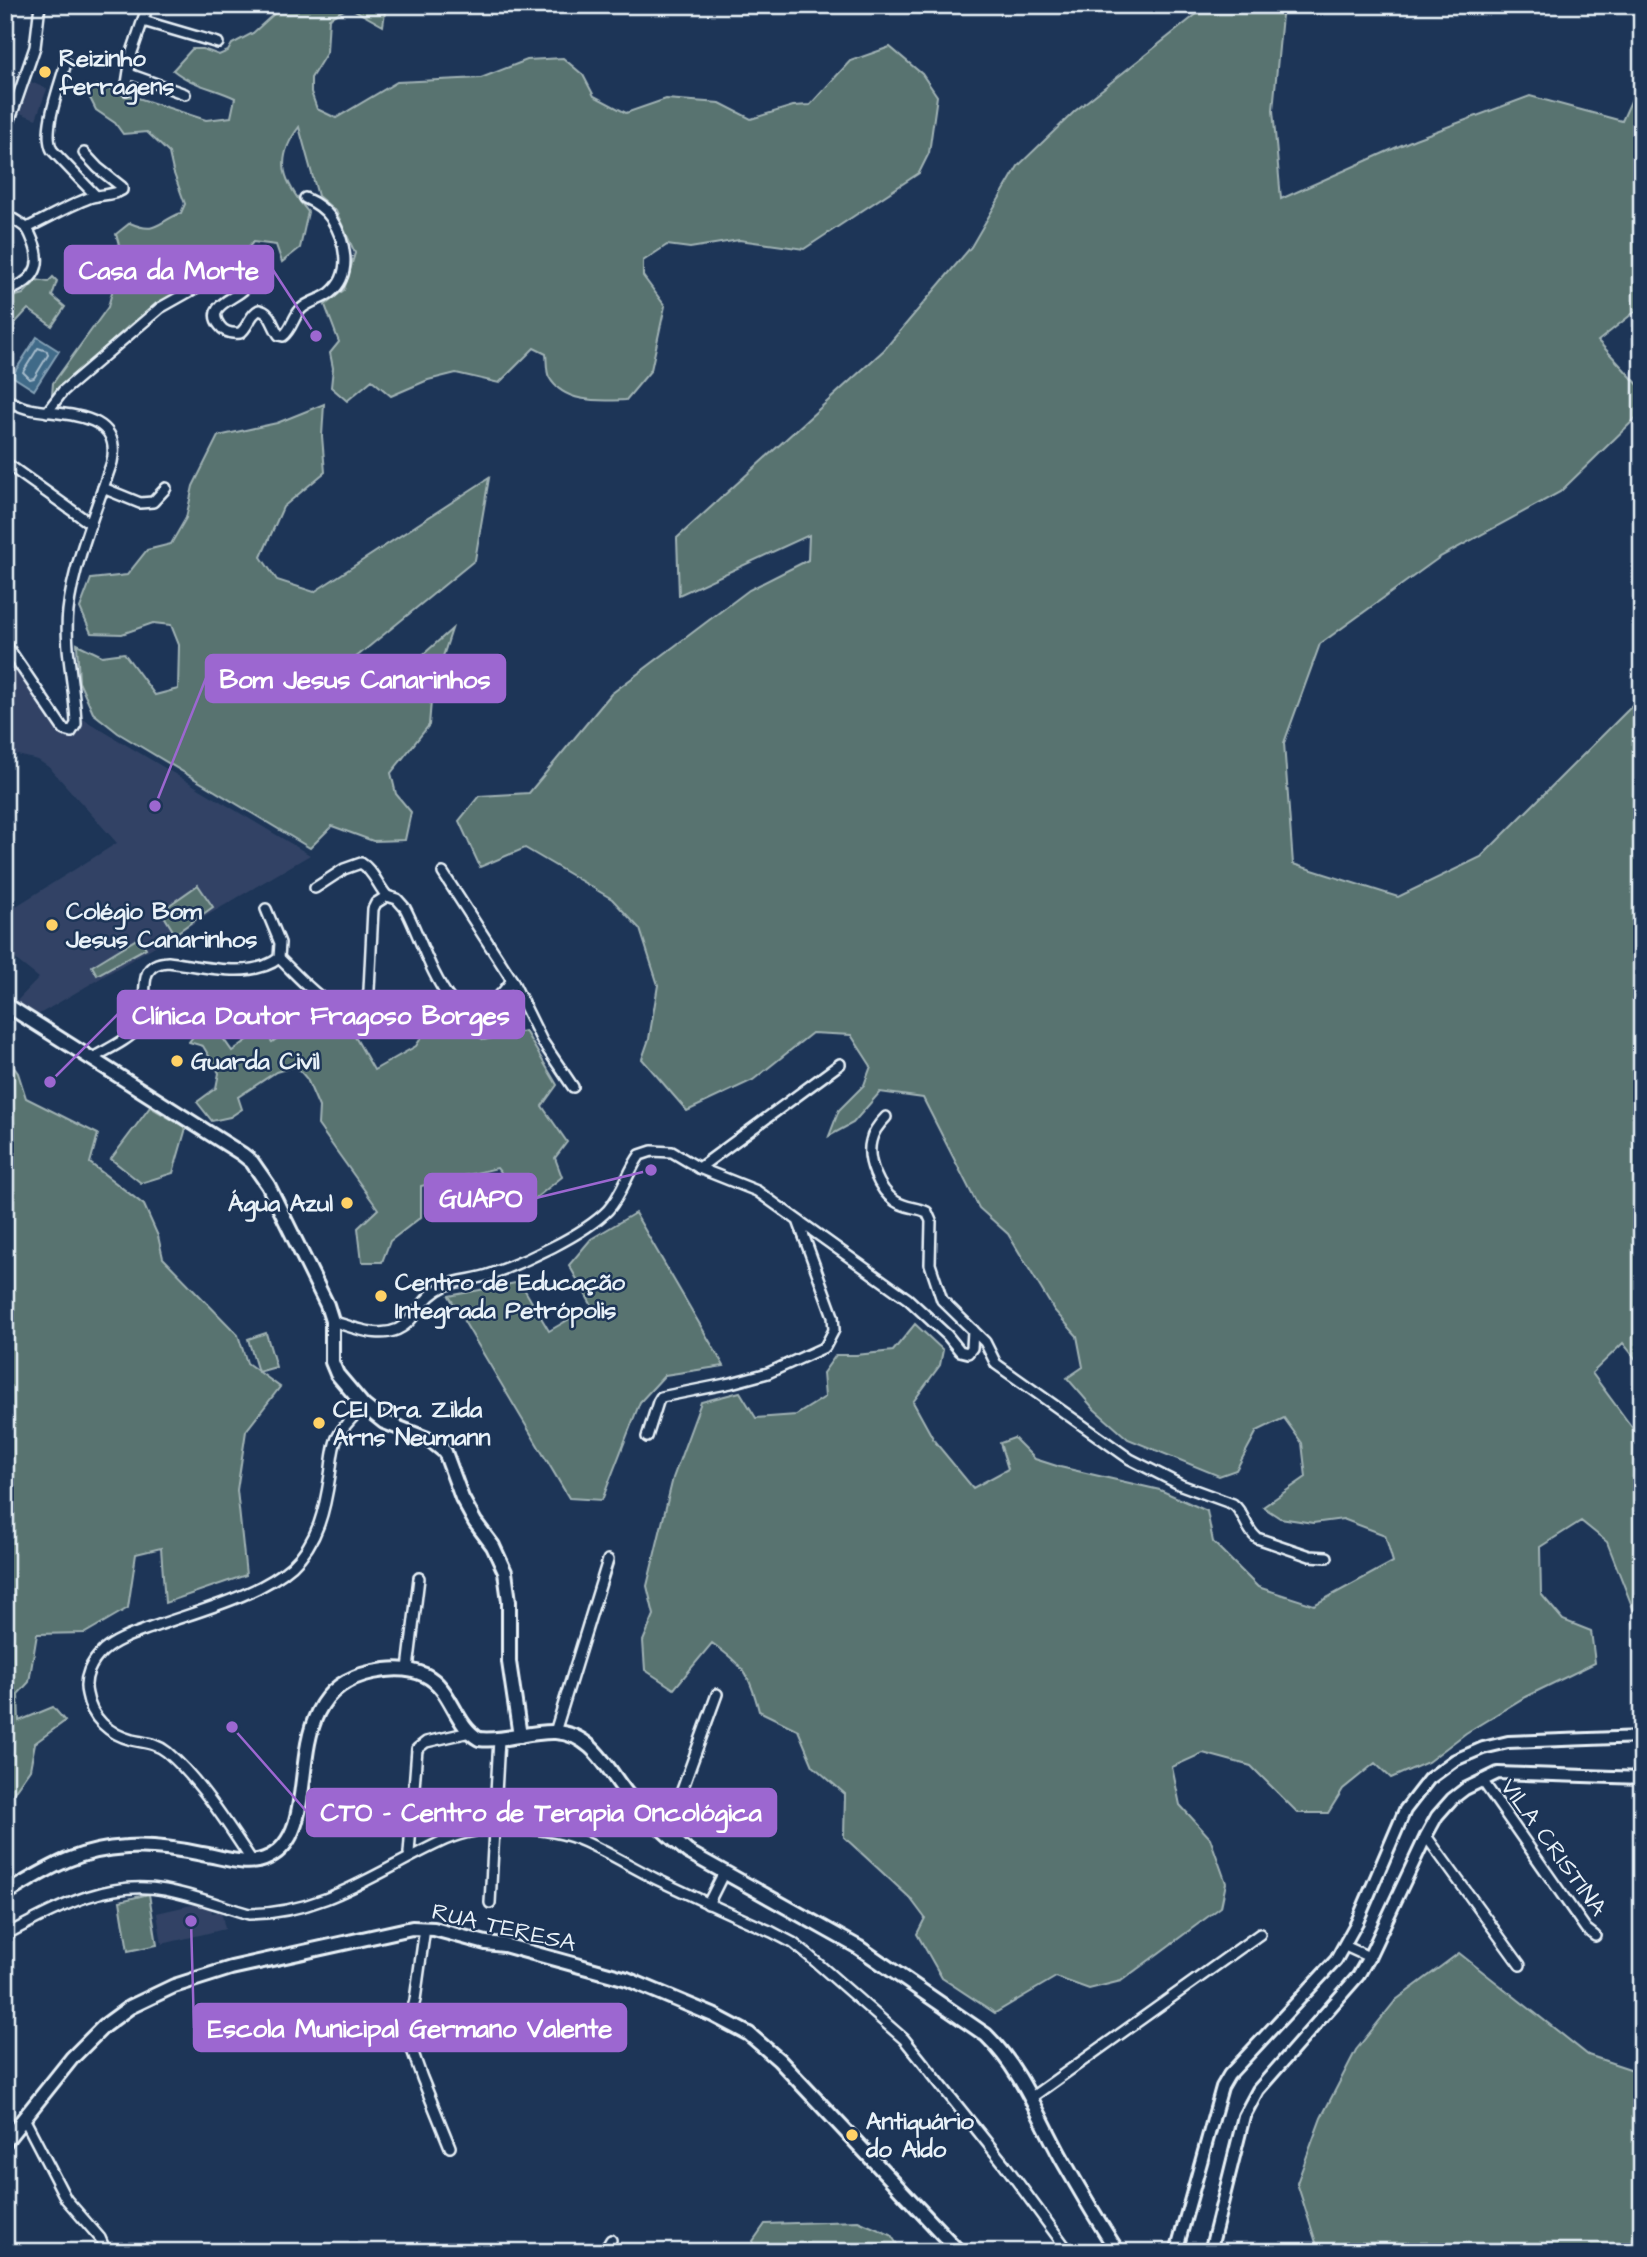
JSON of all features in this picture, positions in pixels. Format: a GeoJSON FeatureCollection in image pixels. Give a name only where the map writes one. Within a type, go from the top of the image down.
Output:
{"type":"FeatureCollection","features":[{"type":"Feature","properties":{"kind":"main road"},"geometry":{"type":"LineString","coordinates":[[5,1004],[252,1162],[268,1185],[327,1305],[332,1321],[332,1362],[342,1381],[364,1406],[384,1422],[430,1440],[445,1452],[462,1498],[475,1522],[493,1545],[505,1572],[509,1601],[509,1662],[520,1736]]}},
{"type":"Feature","properties":{"kind":"main road"},"geometry":{"type":"LineString","coordinates":[[5,1894],[57,1863],[86,1852],[129,1847],[171,1849],[234,1861],[269,1857],[283,1846],[293,1833],[310,1736],[325,1701],[334,1689],[368,1673],[386,1669],[408,1669],[425,1675],[440,1686],[470,1732],[479,1739],[498,1745],[520,1736],[555,1732],[588,1743],[631,1798],[688,1852],[858,1947],[986,2035],[1002,2051],[1031,2098],[1062,2158],[1118,2252]]}},
{"type":"Feature","properties":{"kind":"main road","name":"RUA TERESA"},"geometry":{"type":"LineString","coordinates":[[5,2142],[72,2058],[104,2026],[130,2007],[174,1986],[231,1968],[382,1934],[425,1928],[505,1945],[627,1979],[713,2015],[749,2035],[779,2060],[959,2252]]}},
{"type":"Feature","properties":{"kind":"street"},"geometry":{"type":"LineString","coordinates":[[5,134],[35,47],[40,5]]}},
{"type":"Feature","properties":{"kind":"street"},"geometry":{"type":"LineString","coordinates":[[127,90],[132,52],[148,5]]}},
{"type":"Feature","properties":{"kind":"street"},"geometry":{"type":"LineString","coordinates":[[143,21],[218,43]]}},
{"type":"Feature","properties":{"kind":"street"},"geometry":{"type":"LineString","coordinates":[[66,63],[48,143],[96,196]]}},
{"type":"Feature","properties":{"kind":"street"},"geometry":{"type":"LineString","coordinates":[[129,74],[185,94]]}},
{"type":"Feature","properties":{"kind":"street"},"geometry":{"type":"LineString","coordinates":[[27,228],[96,196],[116,194],[122,190],[122,187],[98,169],[84,153]]}},
{"type":"Feature","properties":{"kind":"street"},"geometry":{"type":"LineString","coordinates":[[47,412],[63,391],[160,309],[240,263],[249,267],[249,281],[246,288],[223,302],[218,309],[217,322],[227,332],[240,333],[259,310],[266,312],[279,335],[283,336],[288,332],[303,306],[330,293],[345,267],[345,253],[330,216],[305,198]]}},
{"type":"Feature","properties":{"kind":"street"},"geometry":{"type":"LineString","coordinates":[[5,214],[27,228],[38,264],[22,286],[5,292]]}},
{"type":"Feature","properties":{"kind":"street"},"geometry":{"type":"LineString","coordinates":[[5,399],[28,409],[97,422],[110,434],[114,453],[68,612],[68,640],[76,717],[71,732],[64,730],[5,643]]}},
{"type":"Feature","properties":{"kind":"street"},"geometry":{"type":"LineString","coordinates":[[10,466],[92,524]]}},
{"type":"Feature","properties":{"kind":"street"},"geometry":{"type":"LineString","coordinates":[[103,488],[140,503],[153,502],[166,488]]}},
{"type":"Feature","properties":{"kind":"street"},"geometry":{"type":"LineString","coordinates":[[315,888],[344,869],[361,863],[369,869],[377,885],[387,896],[397,899],[405,908],[442,989],[461,1011],[470,1019],[491,1028],[504,1028]]}},
{"type":"Feature","properties":{"kind":"street"},"geometry":{"type":"LineString","coordinates":[[443,873],[512,979],[542,1041],[573,1087]]}},
{"type":"Feature","properties":{"kind":"street"},"geometry":{"type":"LineString","coordinates":[[279,958],[320,998],[338,1010],[353,1014],[364,1006],[369,990],[373,909],[376,903],[387,896]]}},
{"type":"Feature","properties":{"kind":"street"},"geometry":{"type":"LineString","coordinates":[[91,1059],[139,1027],[144,1015],[147,972],[155,963],[252,971],[269,966],[279,958],[280,943],[266,909]]}},
{"type":"Feature","properties":{"kind":"street"},"geometry":{"type":"LineString","coordinates":[[470,1019],[494,1002],[512,979]]}},
{"type":"Feature","properties":{"kind":"street"},"geometry":{"type":"LineString","coordinates":[[699,1168],[840,1064]]}},
{"type":"Feature","properties":{"kind":"street"},"geometry":{"type":"LineString","coordinates":[[886,1117],[871,1138],[869,1148],[872,1163],[887,1194],[905,1207],[927,1212],[930,1216],[929,1251],[933,1278],[942,1300],[985,1342],[996,1364],[1130,1459],[1181,1485],[1233,1504],[1252,1534],[1263,1541],[1310,1556],[1327,1558]]}},
{"type":"Feature","properties":{"kind":"street"},"geometry":{"type":"LineString","coordinates":[[332,1321],[374,1333],[392,1333],[411,1320],[424,1299],[438,1289],[450,1283],[491,1275],[574,1235],[610,1209],[629,1169],[640,1155],[652,1151],[672,1153],[699,1168],[757,1191],[908,1299],[947,1335],[960,1351],[968,1353],[972,1348],[973,1330]]}},
{"type":"Feature","properties":{"kind":"street"},"geometry":{"type":"LineString","coordinates":[[648,1437],[661,1397],[768,1373],[825,1347],[834,1330],[833,1316],[798,1221]]}},
{"type":"Feature","properties":{"kind":"street"},"geometry":{"type":"LineString","coordinates":[[252,1861],[208,1798],[166,1751],[155,1745],[116,1734],[98,1720],[92,1712],[86,1691],[88,1674],[97,1657],[113,1644],[236,1597],[269,1582],[292,1566],[318,1530],[336,1442],[346,1424],[364,1406]]}},
{"type":"Feature","properties":{"kind":"street"},"geometry":{"type":"LineString","coordinates":[[555,1732],[608,1560]]}},
{"type":"Feature","properties":{"kind":"street"},"geometry":{"type":"LineString","coordinates":[[408,1669],[419,1578]]}},
{"type":"Feature","properties":{"kind":"street"},"geometry":{"type":"LineString","coordinates":[[666,1834],[717,1695]]}},
{"type":"Feature","properties":{"kind":"street"},"geometry":{"type":"LineString","coordinates":[[410,1853],[417,1749],[432,1741],[470,1732]]}},
{"type":"Feature","properties":{"kind":"street"},"geometry":{"type":"LineString","coordinates":[[1176,2252],[1222,2087],[1229,2075],[1328,1971],[1345,1946],[1405,1810],[1429,1779],[1455,1760],[1483,1748],[1508,1742],[1642,1738]]}},
{"type":"Feature","properties":{"kind":"street"},"geometry":{"type":"LineString","coordinates":[[490,1903],[498,1745]]}},
{"type":"Feature","properties":{"kind":"street"},"geometry":{"type":"LineString","coordinates":[[1210,2252],[1235,2144],[1253,2099],[1341,1998],[1370,1957],[1426,1836],[1437,1816],[1452,1799],[1498,1773],[1642,1778]]}},
{"type":"Feature","properties":{"kind":"street","name":"VILA CRISTINA"},"geometry":{"type":"LineString","coordinates":[[1482,1780],[1586,1929],[1595,1936]]}},
{"type":"Feature","properties":{"kind":"street"},"geometry":{"type":"LineString","coordinates":[[5,1935],[75,1900],[125,1887],[166,1890],[249,1914],[280,1911],[349,1891],[446,1840],[470,1832],[538,1831],[584,1841],[621,1862],[793,1943],[904,2039],[1005,2165],[1069,2252]]}},
{"type":"Feature","properties":{"kind":"street"},"geometry":{"type":"LineString","coordinates":[[1426,1836],[1520,1965]]}},
{"type":"Feature","properties":{"kind":"street"},"geometry":{"type":"LineString","coordinates":[[708,1904],[724,1872]]}},
{"type":"Feature","properties":{"kind":"street"},"geometry":{"type":"LineString","coordinates":[[425,1928],[418,1988],[408,2027],[411,2047],[450,2147]]}},
{"type":"Feature","properties":{"kind":"street"},"geometry":{"type":"LineString","coordinates":[[1031,2098],[1260,1934]]}},
{"type":"Feature","properties":{"kind":"street"},"geometry":{"type":"LineString","coordinates":[[1345,1946],[1370,1957]]}},
{"type":"Feature","properties":{"kind":"street"},"geometry":{"type":"LineString","coordinates":[[24,2118],[66,2199],[100,2238],[106,2252]]}},
{"type":"Feature","properties":{"kind":"street"},"geometry":{"type":"LineString","coordinates":[[604,2252],[611,2240]]}},
{"type":"Feature","properties":{"kind":"shaded area"},"geometry":{"type":"Polygon","coordinates":[[[31,82],[47,89],[36,119],[20,113],[31,82]]]}},
{"type":"Feature","properties":{"kind":"shaded area"},"geometry":{"type":"Polygon","coordinates":[[[5,659],[11,659],[61,735],[71,736],[79,729],[83,719],[310,855],[36,1016],[15,1003],[39,978],[5,951],[5,913],[117,843],[50,768],[38,760],[5,752],[5,659]]]}},
{"type":"Feature","properties":{"kind":"shaded area"},"geometry":{"type":"Polygon","coordinates":[[[200,1903],[211,1906],[212,1913],[221,1911],[225,1929],[162,1944],[157,1913],[200,1903]]]}},
{"type":"Feature","properties":{"kind":"green space"},"geometry":{"type":"Polygon","coordinates":[[[273,5],[386,5],[383,26],[349,7],[329,18],[327,52],[311,78],[311,92],[317,109],[336,118],[397,82],[481,78],[527,60],[563,58],[583,75],[594,96],[626,113],[666,99],[720,103],[751,119],[793,106],[810,105],[850,61],[890,47],[922,74],[937,96],[929,153],[919,173],[804,249],[739,240],[690,248],[667,245],[643,261],[643,276],[665,306],[651,370],[626,400],[583,399],[564,392],[549,377],[546,354],[534,348],[499,383],[456,373],[428,380],[391,396],[372,380],[347,401],[331,387],[333,368],[330,353],[339,342],[325,305],[344,290],[355,253],[336,211],[318,196],[299,127],[286,150],[284,161],[288,181],[308,212],[300,248],[282,262],[276,245],[253,242],[239,259],[223,262],[131,324],[52,395],[53,383],[108,307],[112,279],[123,259],[116,234],[130,223],[146,228],[157,226],[181,213],[185,204],[169,153],[147,132],[123,134],[115,123],[96,110],[86,90],[98,85],[206,120],[231,117],[235,98],[195,83],[173,70],[192,49],[203,49],[219,55],[228,51],[232,44],[253,33],[275,13],[273,5]]]}},
{"type":"Feature","properties":{"kind":"green space"},"geometry":{"type":"Polygon","coordinates":[[[1208,5],[1283,5],[1273,110],[1281,199],[1415,139],[1530,96],[1622,121],[1642,77],[1642,306],[1598,341],[1642,389],[1642,412],[1560,492],[1440,557],[1320,644],[1284,743],[1293,864],[1398,897],[1481,857],[1642,696],[1642,1367],[1623,1343],[1592,1373],[1642,1441],[1642,1615],[1634,1611],[1607,1542],[1581,1521],[1540,1547],[1541,1594],[1563,1620],[1591,1631],[1595,1663],[1525,1697],[1466,1733],[1428,1762],[1391,1778],[1375,1763],[1343,1789],[1328,1813],[1298,1813],[1251,1766],[1203,1753],[1172,1767],[1180,1805],[1210,1838],[1226,1883],[1221,1907],[1121,1981],[1089,1989],[1056,1977],[995,2013],[942,1978],[917,1934],[925,1918],[910,1898],[844,1837],[845,1794],[813,1766],[798,1730],[759,1711],[744,1671],[731,1658],[712,1643],[674,1689],[645,1670],[643,1641],[654,1615],[647,1586],[673,1478],[701,1402],[740,1392],[756,1418],[796,1415],[825,1397],[823,1373],[836,1355],[893,1351],[915,1324],[943,1350],[940,1365],[913,1402],[935,1442],[973,1488],[1008,1469],[1000,1443],[1014,1438],[1035,1459],[1160,1490],[1207,1511],[1213,1542],[1258,1587],[1314,1605],[1393,1562],[1385,1535],[1343,1519],[1313,1523],[1280,1518],[1263,1507],[1306,1477],[1302,1443],[1284,1418],[1257,1431],[1236,1470],[1219,1476],[1128,1439],[1094,1409],[1067,1378],[1083,1367],[1077,1336],[1054,1310],[1008,1234],[979,1208],[923,1098],[880,1092],[853,1123],[829,1136],[839,1110],[864,1085],[871,1066],[851,1035],[812,1033],[753,1080],[687,1111],[642,1059],[649,1039],[658,985],[640,929],[612,899],[525,848],[480,867],[459,821],[479,796],[529,793],[611,694],[749,590],[808,560],[809,535],[679,595],[677,538],[884,350],[971,247],[1018,166],[1075,111],[1208,5]]]}},
{"type":"Feature","properties":{"kind":"green space"},"geometry":{"type":"Polygon","coordinates":[[[53,277],[57,281],[52,296],[65,307],[52,326],[28,309],[5,334],[5,299],[23,294],[37,280],[48,282],[53,277]]]}},
{"type":"Feature","properties":{"kind":"green space"},"geometry":{"type":"Polygon","coordinates":[[[324,404],[322,436],[325,472],[283,507],[261,557],[277,580],[314,592],[489,478],[475,560],[344,667],[400,675],[452,629],[432,690],[429,725],[391,773],[396,794],[411,812],[405,840],[373,841],[332,826],[310,848],[118,733],[93,713],[79,682],[77,644],[102,656],[124,653],[155,695],[178,689],[179,645],[171,625],[153,623],[122,634],[91,633],[80,608],[91,579],[127,575],[147,550],[171,544],[186,518],[193,486],[218,436],[277,423],[324,404]]]}},
{"type":"Feature","properties":{"kind":"green space"},"geometry":{"type":"Polygon","coordinates":[[[198,885],[213,907],[175,934],[161,911],[198,885]]]}},
{"type":"Feature","properties":{"kind":"green space"},"geometry":{"type":"Polygon","coordinates":[[[140,937],[146,948],[97,975],[92,966],[140,937]]]}},
{"type":"Feature","properties":{"kind":"green space"},"geometry":{"type":"Polygon","coordinates":[[[245,1004],[272,1042],[316,1011],[354,1035],[374,1070],[416,1046],[438,1011],[484,1040],[525,1031],[557,1085],[542,1106],[567,1142],[555,1158],[562,1177],[527,1205],[497,1168],[421,1186],[421,1217],[390,1241],[382,1262],[362,1262],[358,1228],[378,1209],[318,1125],[319,1107],[307,1079],[296,1066],[276,1072],[238,1097],[242,1109],[230,1117],[212,1121],[197,1102],[216,1088],[219,1073],[203,1046],[189,1042],[208,1017],[232,1051],[253,1036],[235,1011],[245,1004]]]}},
{"type":"Feature","properties":{"kind":"green space"},"geometry":{"type":"Polygon","coordinates":[[[5,1055],[18,1073],[26,1098],[98,1134],[90,1163],[144,1205],[158,1236],[163,1258],[238,1335],[247,1363],[280,1387],[246,1431],[237,1490],[246,1575],[165,1603],[161,1548],[136,1554],[128,1608],[85,1633],[37,1634],[29,1682],[18,1694],[19,1721],[53,1707],[65,1721],[35,1743],[30,1769],[5,1805],[5,1055]]]}},
{"type":"Feature","properties":{"kind":"green space"},"geometry":{"type":"Polygon","coordinates":[[[150,1107],[186,1128],[173,1173],[141,1183],[111,1159],[150,1107]]]}},
{"type":"Feature","properties":{"kind":"green space"},"geometry":{"type":"Polygon","coordinates":[[[635,1213],[724,1366],[665,1375],[640,1402],[602,1500],[569,1498],[449,1296],[520,1282],[549,1331],[592,1306],[569,1265],[591,1239],[635,1213]]]}},
{"type":"Feature","properties":{"kind":"green space"},"geometry":{"type":"Polygon","coordinates":[[[266,1333],[276,1367],[258,1372],[248,1339],[266,1333]]]}},
{"type":"Feature","properties":{"kind":"green space"},"geometry":{"type":"Polygon","coordinates":[[[149,1894],[157,1945],[128,1951],[120,1901],[149,1894]]]}},
{"type":"Feature","properties":{"kind":"green space"},"geometry":{"type":"Polygon","coordinates":[[[1459,1953],[1588,2055],[1642,2073],[1642,2252],[1319,2252],[1297,2183],[1321,2118],[1356,2050],[1396,2000],[1459,1953]]]}},
{"type":"Feature","properties":{"kind":"green space"},"geometry":{"type":"Polygon","coordinates":[[[858,2221],[891,2235],[902,2252],[753,2252],[753,2241],[765,2224],[858,2221]]]}},
{"type":"Feature","properties":{"kind":"water"},"geometry":{"type":"Polygon","coordinates":[[[37,337],[59,351],[34,390],[12,376],[37,337]]]}},
{"type":"Feature","properties":{"kind":"place","name":"Reizinho ferragens"},"geometry":{"type":"Point","coordinates":[45,72]}},
{"type":"Feature","properties":{"kind":"place","name":"Casa da Morte"},"geometry":{"type":"Point","coordinates":[316,336]}},
{"type":"Feature","properties":{"kind":"place","name":"Bom Jesus Canarinhos"},"geometry":{"type":"Point","coordinates":[155,806]}},
{"type":"Feature","properties":{"kind":"place","name":"Colégio Bom Jesus Canarinhos"},"geometry":{"type":"Point","coordinates":[52,925]}},
{"type":"Feature","properties":{"kind":"place","name":"Guarda Civil"},"geometry":{"type":"Point","coordinates":[177,1061]}},
{"type":"Feature","properties":{"kind":"place","name":"Clínica Doutor Fragoso Borges"},"geometry":{"type":"Point","coordinates":[50,1082]}},
{"type":"Feature","properties":{"kind":"place","name":"GUAPO"},"geometry":{"type":"Point","coordinates":[651,1170]}},
{"type":"Feature","properties":{"kind":"place","name":"Água Azul"},"geometry":{"type":"Point","coordinates":[347,1203]}},
{"type":"Feature","properties":{"kind":"place","name":"Centro de Educação Integrada Petrópolis"},"geometry":{"type":"Point","coordinates":[381,1296]}},
{"type":"Feature","properties":{"kind":"place","name":"CEI Dra. Zilda Arns Neumann"},"geometry":{"type":"Point","coordinates":[319,1423]}},
{"type":"Feature","properties":{"kind":"place","name":"CTO - Centro de Terapia Oncológica"},"geometry":{"type":"Point","coordinates":[232,1727]}},
{"type":"Feature","properties":{"kind":"place","name":"Escola Municipal Germano Valente"},"geometry":{"type":"Point","coordinates":[191,1921]}},
{"type":"Feature","properties":{"kind":"place","name":"Antiquário do Aldo"},"geometry":{"type":"Point","coordinates":[852,2135]}}]}
